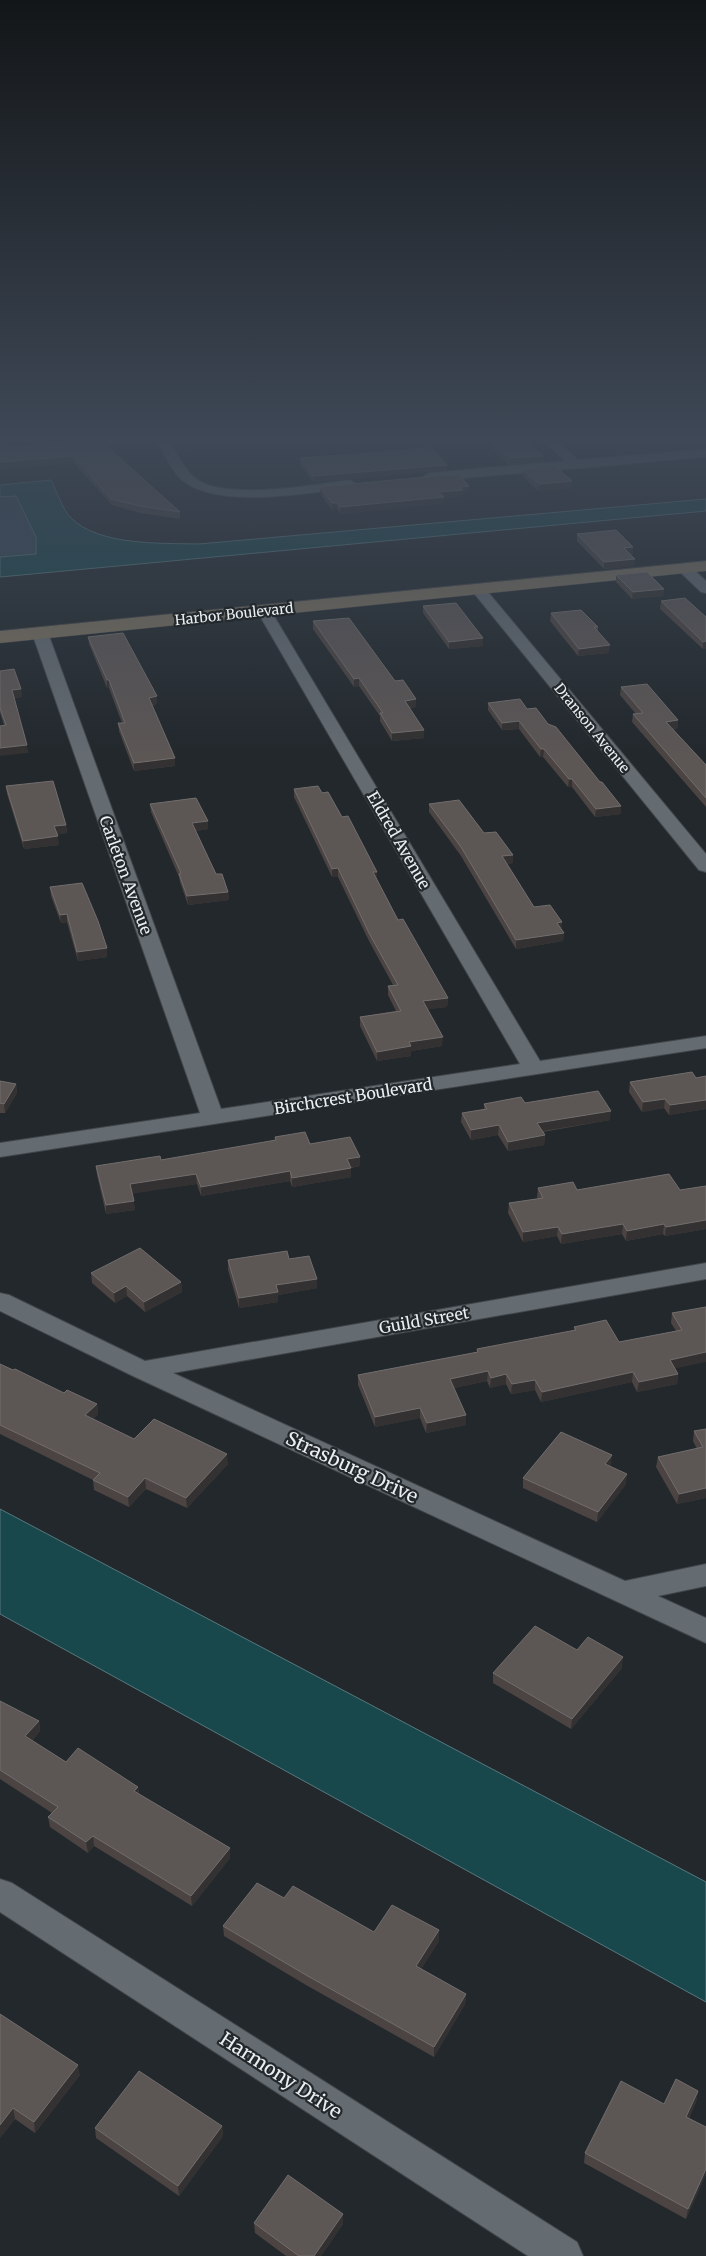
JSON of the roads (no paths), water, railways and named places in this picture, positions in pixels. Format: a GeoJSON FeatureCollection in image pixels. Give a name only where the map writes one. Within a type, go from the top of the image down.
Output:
{"type":"FeatureCollection","features":[{"type":"Feature","properties":{"kind":"street","name":"Harbor Boulevard"},"geometry":{"type":"LineString","coordinates":[[0,638],[706,566]]}},
{"type":"Feature","properties":{"kind":"street"},"geometry":{"type":"LineString","coordinates":[[684,568],[706,589]]}},
{"type":"Feature","properties":{"kind":"street","name":"Dranson Avenue"},"geometry":{"type":"LineString","coordinates":[[478,589],[706,866]]}},
{"type":"Feature","properties":{"kind":"street","name":"Eldred Avenue"},"geometry":{"type":"LineString","coordinates":[[264,611],[533,1068]]}},
{"type":"Feature","properties":{"kind":"street","name":"Carleton Avenue"},"geometry":{"type":"LineString","coordinates":[[40,634],[213,1117]]}},
{"type":"Feature","properties":{"kind":"street","name":"Birchcrest Boulevard"},"geometry":{"type":"LineString","coordinates":[[0,1150],[706,1042]]}},
{"type":"Feature","properties":{"kind":"street","name":"Guild Street"},"geometry":{"type":"LineString","coordinates":[[142,1370],[706,1270]]}},
{"type":"Feature","properties":{"kind":"street","name":"Strasburg Drive"},"geometry":{"type":"LineString","coordinates":[[0,1301],[142,1370],[706,1631]]}},
{"type":"Feature","properties":{"kind":"street"},"geometry":{"type":"LineString","coordinates":[[624,1592],[706,1575]]}},
{"type":"Feature","properties":{"kind":"street","name":"Harmony Drive"},"geometry":{"type":"LineString","coordinates":[[1,1896],[562,2256]]}}]}
